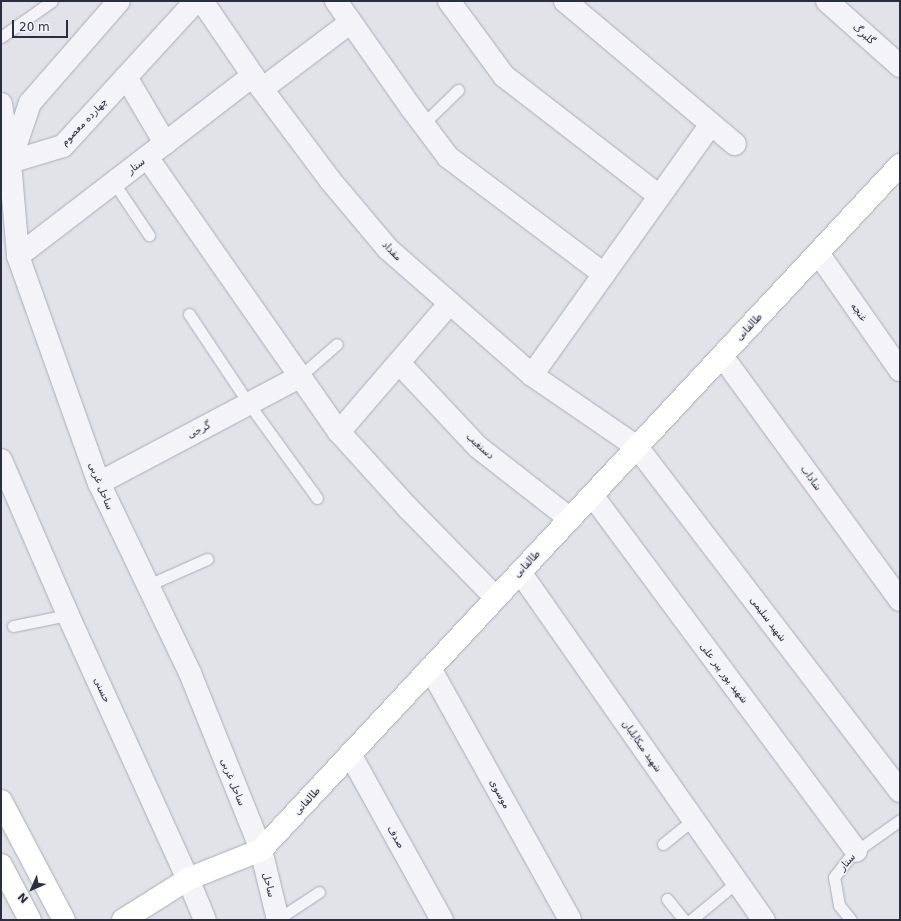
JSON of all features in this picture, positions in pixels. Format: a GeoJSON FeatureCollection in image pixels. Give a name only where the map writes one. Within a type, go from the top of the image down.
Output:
{"type":"FeatureCollection","features":[{"type":"Feature","properties":{"kind":"street"},"geometry":{"type":"LineString","coordinates":[[10,162],[30,103],[119,1]]}},
{"type":"Feature","properties":{"kind":"street","name":"چهارده معصوم"},"geometry":{"type":"LineString","coordinates":[[10,162],[63,146],[196,1]]}},
{"type":"Feature","properties":{"kind":"street","name":"مقداد"},"geometry":{"type":"LineString","coordinates":[[202,1],[258,83],[330,180],[388,249],[449,304],[532,375],[637,447]]}},
{"type":"Feature","properties":{"kind":"street"},"geometry":{"type":"LineString","coordinates":[[336,1],[448,157],[604,274]]}},
{"type":"Feature","properties":{"kind":"street"},"geometry":{"type":"LineString","coordinates":[[449,1],[504,76],[659,196]]}},
{"type":"Feature","properties":{"kind":"street"},"geometry":{"type":"LineString","coordinates":[[565,1],[735,144]]}},
{"type":"Feature","properties":{"kind":"street","name":"گلبرگ"},"geometry":{"type":"LineString","coordinates":[[827,1],[900,66]]}},
{"type":"Feature","properties":{"kind":"street","name":"ستار"},"geometry":{"type":"LineString","coordinates":[[18,256],[166,143],[351,22]]}},
{"type":"Feature","properties":{"kind":"street"},"geometry":{"type":"LineString","coordinates":[[126,77],[166,143]]}},
{"type":"Feature","properties":{"kind":"street","name":"ساحل غربی"},"geometry":{"type":"LineString","coordinates":[[1,104],[10,162],[6,189],[18,256],[99,483],[146,586],[190,673],[261,850]]}},
{"type":"Feature","properties":{"kind":"street"},"geometry":{"type":"LineString","coordinates":[[532,375],[711,124]]}},
{"type":"Feature","properties":{"kind":"street"},"geometry":{"type":"LineString","coordinates":[[148,157],[339,432],[412,512],[496,598]]}},
{"type":"Feature","properties":{"kind":"street","name":"طالقانی"},"geometry":{"type":"LineString","coordinates":[[123,920],[188,879],[261,850],[900,164]]}},
{"type":"Feature","properties":{"kind":"street","name":"غنچه"},"geometry":{"type":"LineString","coordinates":[[818,253],[900,370]]}},
{"type":"Feature","properties":{"kind":"street"},"geometry":{"type":"LineString","coordinates":[[339,432],[449,304]]}},
{"type":"Feature","properties":{"kind":"street","name":"شاداب"},"geometry":{"type":"LineString","coordinates":[[722,356],[900,600]]}},
{"type":"Feature","properties":{"kind":"street","name":"دستغیب"},"geometry":{"type":"LineString","coordinates":[[399,363],[478,446],[570,519]]}},
{"type":"Feature","properties":{"kind":"street","name":"گرجی"},"geometry":{"type":"LineString","coordinates":[[99,483],[299,376]]}},
{"type":"Feature","properties":{"kind":"street","name":"شهید سلیمی"},"geometry":{"type":"LineString","coordinates":[[637,447],[900,791]]}},
{"type":"Feature","properties":{"kind":"street","name":"حسنی"},"geometry":{"type":"LineString","coordinates":[[1,460],[205,920]]}},
{"type":"Feature","properties":{"kind":"street","name":"شهید پور پیر علی"},"geometry":{"type":"LineString","coordinates":[[592,495],[856,851]]}},
{"type":"Feature","properties":{"kind":"street","name":"شهید میکایلیان"},"geometry":{"type":"LineString","coordinates":[[520,572],[764,920]]}},
{"type":"Feature","properties":{"kind":"street","name":"موسوی"},"geometry":{"type":"LineString","coordinates":[[430,668],[570,920]]}},
{"type":"Feature","properties":{"kind":"street","name":"صدف"},"geometry":{"type":"LineString","coordinates":[[350,754],[442,920]]}},
{"type":"Feature","properties":{"kind":"street"},"geometry":{"type":"LineString","coordinates":[[1,801],[64,920]]}},
{"type":"Feature","properties":{"kind":"street","name":"ساحل"},"geometry":{"type":"LineString","coordinates":[[261,850],[278,919]]}},
{"type":"Feature","properties":{"kind":"street"},"geometry":{"type":"LineString","coordinates":[[1,865],[30,920]]}},
{"type":"Feature","properties":{"kind":"lane"},"geometry":{"type":"LineString","coordinates":[[1,37],[52,1]]}},
{"type":"Feature","properties":{"kind":"lane"},"geometry":{"type":"LineString","coordinates":[[423,124],[458,90]]}},
{"type":"Feature","properties":{"kind":"lane"},"geometry":{"type":"LineString","coordinates":[[114,182],[149,235]]}},
{"type":"Feature","properties":{"kind":"lane"},"geometry":{"type":"LineString","coordinates":[[189,314],[249,404],[317,498]]}},
{"type":"Feature","properties":{"kind":"lane"},"geometry":{"type":"LineString","coordinates":[[299,376],[337,344]]}},
{"type":"Feature","properties":{"kind":"lane"},"geometry":{"type":"LineString","coordinates":[[146,586],[207,559]]}},
{"type":"Feature","properties":{"kind":"lane"},"geometry":{"type":"LineString","coordinates":[[13,626],[68,614]]}},
{"type":"Feature","properties":{"kind":"lane"},"geometry":{"type":"LineString","coordinates":[[663,844],[693,820]]}},
{"type":"Feature","properties":{"kind":"lane","name":"ستار"},"geometry":{"type":"LineString","coordinates":[[851,920],[839,905],[834,877],[856,851],[900,820]]}},
{"type":"Feature","properties":{"kind":"lane"},"geometry":{"type":"LineString","coordinates":[[691,920],[737,882]]}},
{"type":"Feature","properties":{"kind":"lane"},"geometry":{"type":"LineString","coordinates":[[278,919],[319,892]]}},
{"type":"Feature","properties":{"kind":"lane"},"geometry":{"type":"LineString","coordinates":[[667,899],[684,920]]}}]}
